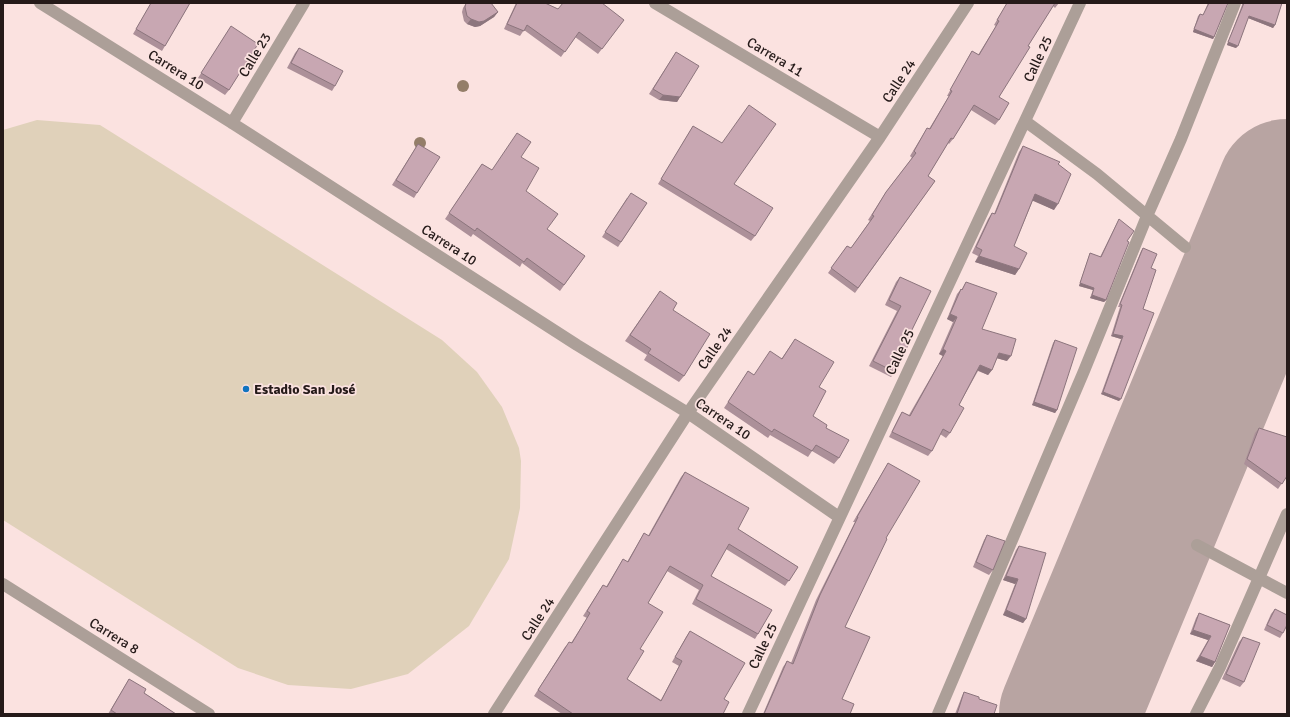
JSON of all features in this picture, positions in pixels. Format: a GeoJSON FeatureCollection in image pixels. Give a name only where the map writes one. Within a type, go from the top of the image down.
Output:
{"type":"FeatureCollection","features":[{"type":"Feature","properties":{"kind":"street","name":"Carrera 10"},"geometry":{"type":"LineString","coordinates":[[40,3],[232,123],[577,345],[688,413],[839,517]]}},
{"type":"Feature","properties":{"kind":"street","name":"Calle 23"},"geometry":{"type":"LineString","coordinates":[[232,123],[304,3]]}},
{"type":"Feature","properties":{"kind":"street","name":"Carrera 11"},"geometry":{"type":"LineString","coordinates":[[655,3],[880,137]]}},
{"type":"Feature","properties":{"kind":"street","name":"Calle 24"},"geometry":{"type":"LineString","coordinates":[[494,714],[688,413],[880,137],[968,3]]}},
{"type":"Feature","properties":{"kind":"street","name":"Calle 25"},"geometry":{"type":"LineString","coordinates":[[748,714],[1080,3]]}},
{"type":"Feature","properties":{"kind":"street"},"geometry":{"type":"LineString","coordinates":[[938,714],[1084,371],[1147,216],[1181,139],[1235,3]]}},
{"type":"Feature","properties":{"kind":"street"},"geometry":{"type":"LineString","coordinates":[[1025,121],[1097,174],[1185,247]]}},
{"type":"Feature","properties":{"kind":"street"},"geometry":{"type":"LineString","coordinates":[[1196,714],[1220,667],[1287,514]]}},
{"type":"Feature","properties":{"kind":"street"},"geometry":{"type":"LineString","coordinates":[[1197,544],[1287,593]]}},
{"type":"Feature","properties":{"kind":"street","name":"Carrera 8"},"geometry":{"type":"LineString","coordinates":[[3,584],[209,714]]}},
{"type":"Feature","properties":{"kind":"shaded area","name":"Estadio San José"},"geometry":{"type":"Polygon","coordinates":[[[37,120],[100,125],[442,340],[477,372],[502,407],[519,448],[521,461],[520,508],[509,559],[469,626],[408,674],[351,689],[288,685],[238,668],[3,520],[3,130],[37,120]]]}},
{"type":"Feature","properties":{"kind":"building"},"geometry":{"type":"Polygon","coordinates":[[[151,3],[190,3],[165,46],[136,29],[151,3]]]}},
{"type":"Feature","properties":{"kind":"building"},"geometry":{"type":"Polygon","coordinates":[[[466,3],[491,3],[498,12],[484,21],[479,22],[467,16],[465,7],[466,3]]]}},
{"type":"Feature","properties":{"kind":"building"},"geometry":{"type":"Polygon","coordinates":[[[517,3],[545,3],[558,9],[563,3],[602,3],[624,20],[602,49],[579,32],[565,52],[527,25],[524,31],[507,24],[517,3]]]}},
{"type":"Feature","properties":{"kind":"building"},"geometry":{"type":"Polygon","coordinates":[[[1007,3],[1055,3],[999,97],[1009,103],[999,120],[974,105],[953,139],[951,138],[928,176],[935,181],[858,288],[831,268],[847,246],[851,248],[874,216],[872,215],[886,192],[916,153],[914,151],[927,128],[930,129],[952,91],[950,90],[972,51],[979,55],[999,21],[997,20],[1007,3]]]}},
{"type":"Feature","properties":{"kind":"building"},"geometry":{"type":"Polygon","coordinates":[[[1209,3],[1228,3],[1214,37],[1194,29],[1200,14],[1203,15],[1209,3]]]}},
{"type":"Feature","properties":{"kind":"building"},"geometry":{"type":"Polygon","coordinates":[[[1244,3],[1282,3],[1275,25],[1249,16],[1238,46],[1228,42],[1244,3]]]}},
{"type":"Feature","properties":{"kind":"building"},"geometry":{"type":"Polygon","coordinates":[[[231,26],[258,44],[229,90],[201,73],[231,26]]]}},
{"type":"Feature","properties":{"kind":"building"},"geometry":{"type":"Polygon","coordinates":[[[299,48],[343,71],[335,86],[291,63],[299,48]]]}},
{"type":"Feature","properties":{"kind":"building"},"geometry":{"type":"Polygon","coordinates":[[[676,52],[699,66],[680,97],[663,95],[653,89],[676,52]]]}},
{"type":"Feature","properties":{"kind":"building"},"geometry":{"type":"Polygon","coordinates":[[[749,105],[776,124],[734,184],[773,208],[755,236],[661,179],[693,126],[722,143],[749,105]]]}},
{"type":"Feature","properties":{"kind":"building"},"geometry":{"type":"Polygon","coordinates":[[[517,133],[531,142],[521,157],[539,168],[526,191],[558,214],[547,229],[585,256],[564,285],[527,258],[524,262],[477,228],[475,231],[449,213],[482,164],[492,170],[517,133]]]}},
{"type":"Feature","properties":{"kind":"building"},"geometry":{"type":"Polygon","coordinates":[[[418,144],[440,157],[417,193],[396,180],[418,144]]]}},
{"type":"Feature","properties":{"kind":"building"},"geometry":{"type":"Polygon","coordinates":[[[1023,146],[1060,162],[1058,164],[1071,174],[1058,204],[1035,194],[1014,246],[1027,253],[1019,269],[979,256],[982,250],[976,247],[992,213],[995,214],[1023,146]]]}},
{"type":"Feature","properties":{"kind":"building"},"geometry":{"type":"Polygon","coordinates":[[[631,193],[647,203],[621,242],[605,232],[631,193]]]}},
{"type":"Feature","properties":{"kind":"building"},"geometry":{"type":"Polygon","coordinates":[[[1119,219],[1134,231],[1127,241],[1129,242],[1106,300],[1092,295],[1094,288],[1080,283],[1090,253],[1101,257],[1119,219]]]}},
{"type":"Feature","properties":{"kind":"building"},"geometry":{"type":"Polygon","coordinates":[[[1143,248],[1157,254],[1151,268],[1156,270],[1143,309],[1154,313],[1121,399],[1103,392],[1123,336],[1113,334],[1122,305],[1120,304],[1143,248]]]}},
{"type":"Feature","properties":{"kind":"building"},"geometry":{"type":"Polygon","coordinates":[[[900,277],[931,291],[907,340],[910,341],[895,372],[873,361],[901,306],[889,300],[900,277]]]}},
{"type":"Feature","properties":{"kind":"building"},"geometry":{"type":"Polygon","coordinates":[[[966,282],[997,293],[982,329],[1016,339],[1011,356],[999,353],[992,370],[980,365],[959,405],[964,408],[950,433],[943,429],[932,451],[892,432],[902,412],[910,416],[946,351],[943,349],[957,317],[950,314],[961,289],[962,290],[966,282]]]}},
{"type":"Feature","properties":{"kind":"building"},"geometry":{"type":"Polygon","coordinates":[[[660,291],[677,303],[673,310],[710,334],[684,376],[648,353],[651,349],[630,335],[660,291]]]}},
{"type":"Feature","properties":{"kind":"building"},"geometry":{"type":"Polygon","coordinates":[[[795,339],[834,362],[819,387],[826,391],[813,416],[827,425],[826,428],[849,440],[839,458],[816,445],[812,451],[774,429],[772,432],[728,402],[748,371],[754,375],[770,351],[782,359],[795,339]]]}},
{"type":"Feature","properties":{"kind":"building"},"geometry":{"type":"Polygon","coordinates":[[[1055,340],[1077,348],[1057,410],[1034,402],[1055,340]]]}},
{"type":"Feature","properties":{"kind":"building"},"geometry":{"type":"Polygon","coordinates":[[[1259,428],[1287,437],[1287,476],[1282,484],[1247,459],[1259,428]]]}},
{"type":"Feature","properties":{"kind":"building"},"geometry":{"type":"Polygon","coordinates":[[[888,463],[920,481],[886,538],[887,539],[845,627],[870,637],[842,699],[854,704],[850,714],[764,714],[787,661],[793,664],[820,595],[857,517],[888,463]]]}},
{"type":"Feature","properties":{"kind":"building"},"geometry":{"type":"Polygon","coordinates":[[[685,472],[749,508],[738,529],[798,567],[789,581],[729,544],[711,576],[772,610],[758,634],[696,599],[703,585],[670,566],[648,603],[663,612],[640,649],[644,651],[627,679],[661,701],[682,661],[675,657],[690,631],[745,663],[724,699],[729,702],[723,714],[573,714],[538,690],[569,642],[572,643],[590,613],[587,611],[603,585],[607,587],[623,559],[628,562],[644,533],[649,536],[685,472]]]}},
{"type":"Feature","properties":{"kind":"building"},"geometry":{"type":"Polygon","coordinates":[[[987,535],[1005,541],[993,570],[976,562],[987,535]]]}},
{"type":"Feature","properties":{"kind":"building"},"geometry":{"type":"Polygon","coordinates":[[[1019,546],[1046,553],[1026,619],[1006,610],[1018,579],[1006,576],[1019,546]]]}},
{"type":"Feature","properties":{"kind":"building"},"geometry":{"type":"Polygon","coordinates":[[[1275,609],[1287,615],[1287,625],[1283,633],[1267,625],[1275,609]]]}},
{"type":"Feature","properties":{"kind":"building"},"geometry":{"type":"Polygon","coordinates":[[[1199,613],[1230,625],[1215,662],[1200,656],[1211,636],[1193,630],[1199,613]]]}},
{"type":"Feature","properties":{"kind":"building"},"geometry":{"type":"Polygon","coordinates":[[[1243,637],[1260,643],[1244,682],[1226,674],[1243,637]]]}},
{"type":"Feature","properties":{"kind":"building"},"geometry":{"type":"Polygon","coordinates":[[[129,679],[146,689],[144,693],[176,714],[117,714],[111,710],[129,679]]]}},
{"type":"Feature","properties":{"kind":"building"},"geometry":{"type":"Polygon","coordinates":[[[964,692],[997,705],[994,714],[957,714],[964,692]]]}},
{"type":"Feature","properties":{"kind":"runway"},"geometry":{"type":"LineString","coordinates":[[1069,714],[1287,189]]}},
{"type":"Feature","properties":{"kind":"place","name":"Estadio San José"},"geometry":{"type":"Point","coordinates":[246,389]}}]}
